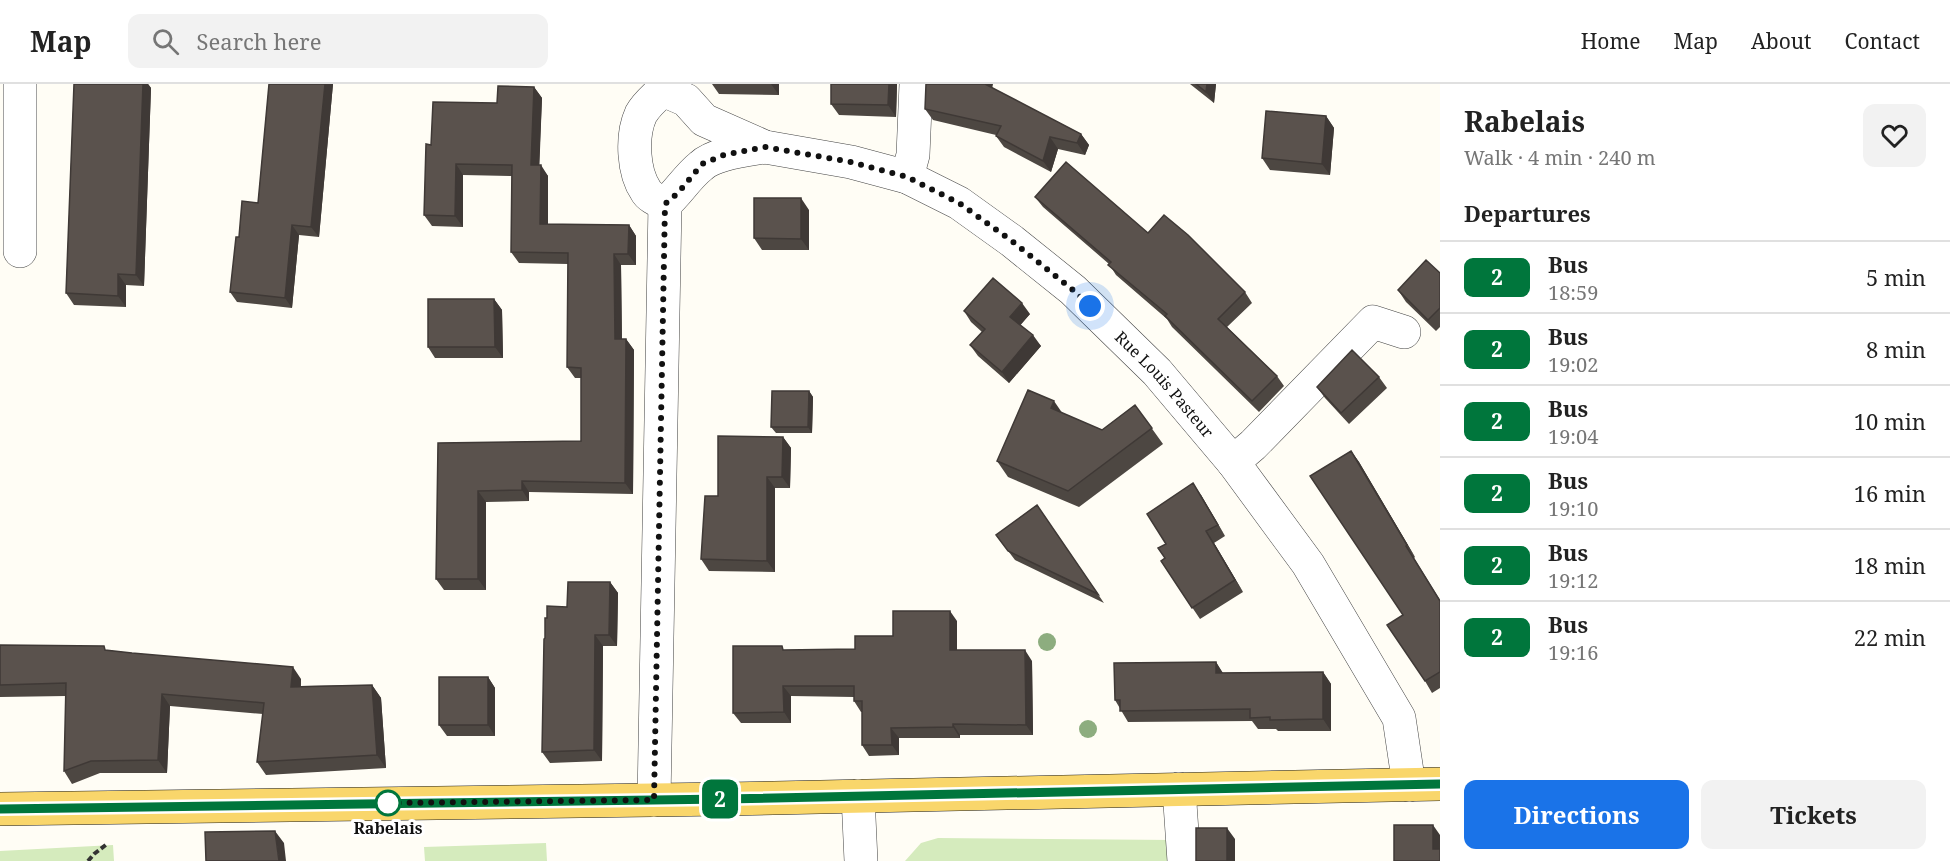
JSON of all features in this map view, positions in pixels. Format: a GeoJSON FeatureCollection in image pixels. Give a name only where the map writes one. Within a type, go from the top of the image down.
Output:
{"type":"FeatureCollection","features":[{"type":"Feature","properties":{"kind":"main road"},"geometry":{"type":"LineString","coordinates":[[0,809],[654,800],[1425,784]]}},
{"type":"Feature","properties":{"kind":"street"},"geometry":{"type":"LineString","coordinates":[[20,84],[20,251]]}},
{"type":"Feature","properties":{"kind":"street"},"geometry":{"type":"LineString","coordinates":[[907,177],[913,155],[916,84]]}},
{"type":"Feature","properties":{"kind":"street"},"geometry":{"type":"LineString","coordinates":[[654,800],[665,204],[646,194],[637,168],[635,149],[641,114],[663,87]]}},
{"type":"Feature","properties":{"kind":"street","name":"Rue Louis Pasteur"},"geometry":{"type":"LineString","coordinates":[[663,87],[686,100],[704,120],[765,147],[851,162],[907,177],[959,203],[1012,241],[1073,290],[1157,372],[1233,462],[1308,564],[1399,718],[1425,784]]}},
{"type":"Feature","properties":{"kind":"street","name":"Rue Louis Pasteur"},"geometry":{"type":"LineString","coordinates":[[665,204],[678,193],[702,164],[724,155],[765,147]]}},
{"type":"Feature","properties":{"kind":"street"},"geometry":{"type":"LineString","coordinates":[[1233,462],[1253,445],[1373,322],[1404,332]]}},
{"type":"Feature","properties":{"kind":"street"},"geometry":{"type":"LineString","coordinates":[[1179,789],[1184,861]]}},
{"type":"Feature","properties":{"kind":"street"},"geometry":{"type":"LineString","coordinates":[[858,796],[861,861]]}},
{"type":"Feature","properties":{"kind":"green space"},"geometry":{"type":"Polygon","coordinates":[[[938,838],[1173,840],[1173,861],[905,861],[921,843],[938,838]]]}},
{"type":"Feature","properties":{"kind":"green space"},"geometry":{"type":"Polygon","coordinates":[[[546,843],[547,861],[425,861],[424,847],[546,843]]]}},
{"type":"Feature","properties":{"kind":"green space"},"geometry":{"type":"Polygon","coordinates":[[[113,845],[114,861],[0,861],[0,851],[113,845]]]}},
{"type":"Feature","properties":{"kind":"building"},"geometry":{"type":"Polygon","coordinates":[[[74,84],[143,84],[136,275],[118,274],[118,296],[66,293],[74,84]]]}},
{"type":"Feature","properties":{"kind":"building"},"geometry":{"type":"Polygon","coordinates":[[[269,84],[325,84],[311,227],[292,225],[285,298],[230,292],[242,201],[258,203],[269,84]]]}},
{"type":"Feature","properties":{"kind":"building"},"geometry":{"type":"Polygon","coordinates":[[[831,84],[889,84],[888,105],[831,104],[831,84]]]}},
{"type":"Feature","properties":{"kind":"building"},"geometry":{"type":"Polygon","coordinates":[[[926,84],[985,84],[1081,134],[1077,143],[1050,137],[1043,161],[996,136],[1001,126],[925,109],[926,84]]]}},
{"type":"Feature","properties":{"kind":"building"},"geometry":{"type":"Polygon","coordinates":[[[1196,84],[1207,84],[1206,92],[1196,84]]]}},
{"type":"Feature","properties":{"kind":"building"},"geometry":{"type":"Polygon","coordinates":[[[498,86],[534,87],[531,165],[541,165],[540,224],[629,225],[628,254],[614,254],[615,339],[626,339],[625,483],[522,481],[522,490],[478,491],[478,579],[436,579],[438,443],[581,441],[581,368],[567,367],[568,253],[511,252],[512,165],[456,164],[455,216],[424,215],[426,144],[431,145],[433,102],[497,103],[498,86]]]}},
{"type":"Feature","properties":{"kind":"building"},"geometry":{"type":"Polygon","coordinates":[[[1266,111],[1326,116],[1322,164],[1262,158],[1266,111]]]}},
{"type":"Feature","properties":{"kind":"building"},"geometry":{"type":"Polygon","coordinates":[[[1066,162],[1148,233],[1164,215],[1188,235],[1245,292],[1218,319],[1277,376],[1252,401],[1165,316],[1167,314],[1108,265],[1111,262],[1035,197],[1066,162]]]}},
{"type":"Feature","properties":{"kind":"building"},"geometry":{"type":"Polygon","coordinates":[[[754,198],[801,198],[801,239],[754,238],[754,198]]]}},
{"type":"Feature","properties":{"kind":"building"},"geometry":{"type":"Polygon","coordinates":[[[1426,260],[1440,273],[1440,308],[1428,320],[1398,290],[1426,260]]]}},
{"type":"Feature","properties":{"kind":"building"},"geometry":{"type":"Polygon","coordinates":[[[993,278],[1022,303],[1010,317],[1033,335],[1002,372],[970,345],[985,329],[964,311],[993,278]]]}},
{"type":"Feature","properties":{"kind":"building"},"geometry":{"type":"Polygon","coordinates":[[[428,299],[494,299],[495,347],[428,347],[428,299]]]}},
{"type":"Feature","properties":{"kind":"building"},"geometry":{"type":"Polygon","coordinates":[[[1352,350],[1379,377],[1341,413],[1317,387],[1352,350]]]}},
{"type":"Feature","properties":{"kind":"building"},"geometry":{"type":"Polygon","coordinates":[[[1028,390],[1054,401],[1051,408],[1102,430],[1135,405],[1152,428],[1068,491],[997,461],[1028,390]]]}},
{"type":"Feature","properties":{"kind":"building"},"geometry":{"type":"Polygon","coordinates":[[[772,391],[809,391],[808,427],[771,427],[772,391]]]}},
{"type":"Feature","properties":{"kind":"building"},"geometry":{"type":"Polygon","coordinates":[[[718,436],[783,437],[782,477],[767,477],[767,561],[701,559],[705,496],[718,496],[718,436]]]}},
{"type":"Feature","properties":{"kind":"building"},"geometry":{"type":"Polygon","coordinates":[[[1351,451],[1440,601],[1440,672],[1425,681],[1387,625],[1403,615],[1310,476],[1351,451]]]}},
{"type":"Feature","properties":{"kind":"building"},"geometry":{"type":"Polygon","coordinates":[[[1193,483],[1218,525],[1206,531],[1235,580],[1192,608],[1161,561],[1165,558],[1158,548],[1166,544],[1147,514],[1193,483]]]}},
{"type":"Feature","properties":{"kind":"building"},"geometry":{"type":"Polygon","coordinates":[[[1037,505],[1098,594],[1008,551],[996,535],[1037,505]]]}},
{"type":"Feature","properties":{"kind":"building"},"geometry":{"type":"Polygon","coordinates":[[[568,582],[610,582],[609,635],[595,635],[594,750],[542,752],[545,618],[547,618],[547,606],[567,607],[568,582]]]}},
{"type":"Feature","properties":{"kind":"building"},"geometry":{"type":"Polygon","coordinates":[[[893,611],[950,611],[950,650],[1025,650],[1026,725],[953,724],[953,727],[891,728],[892,745],[862,745],[862,701],[854,701],[854,686],[783,686],[784,712],[733,713],[733,646],[782,646],[783,650],[855,649],[855,636],[893,636],[893,611]]]}},
{"type":"Feature","properties":{"kind":"building"},"geometry":{"type":"Polygon","coordinates":[[[0,645],[104,646],[105,650],[132,653],[293,667],[291,687],[372,685],[377,755],[257,762],[264,703],[162,694],[158,760],[91,761],[64,771],[66,683],[0,685],[0,645]]]}},
{"type":"Feature","properties":{"kind":"building"},"geometry":{"type":"Polygon","coordinates":[[[1216,662],[1216,673],[1323,672],[1323,719],[1250,718],[1250,709],[1120,711],[1120,700],[1115,700],[1114,663],[1216,662]]]}},
{"type":"Feature","properties":{"kind":"building"},"geometry":{"type":"Polygon","coordinates":[[[439,677],[488,677],[488,725],[439,725],[439,677]]]}},
{"type":"Feature","properties":{"kind":"building"},"geometry":{"type":"Polygon","coordinates":[[[1394,825],[1433,825],[1433,849],[1440,849],[1440,861],[1394,861],[1394,825]]]}},
{"type":"Feature","properties":{"kind":"building"},"geometry":{"type":"Polygon","coordinates":[[[1196,828],[1227,828],[1227,861],[1196,861],[1196,828]]]}},
{"type":"Feature","properties":{"kind":"building"},"geometry":{"type":"Polygon","coordinates":[[[275,831],[279,861],[206,861],[205,832],[275,831]]]}},
{"type":"Feature","properties":{"kind":"bus line","name":"2"},"geometry":{"type":"LineString","coordinates":[[0,809],[725,799],[1440,784]]}},
{"type":"Feature","properties":{"kind":"place","name":"Rabelais"},"geometry":{"type":"Point","coordinates":[388,803]}},
{"type":"Feature","properties":{"kind":"route"},"geometry":{"type":"LineString","coordinates":[[388,803],[654,800],[665,204],[678,193],[702,164],[724,155],[765,147],[851,162],[907,177],[959,203],[1012,241],[1090,306]]}}]}
